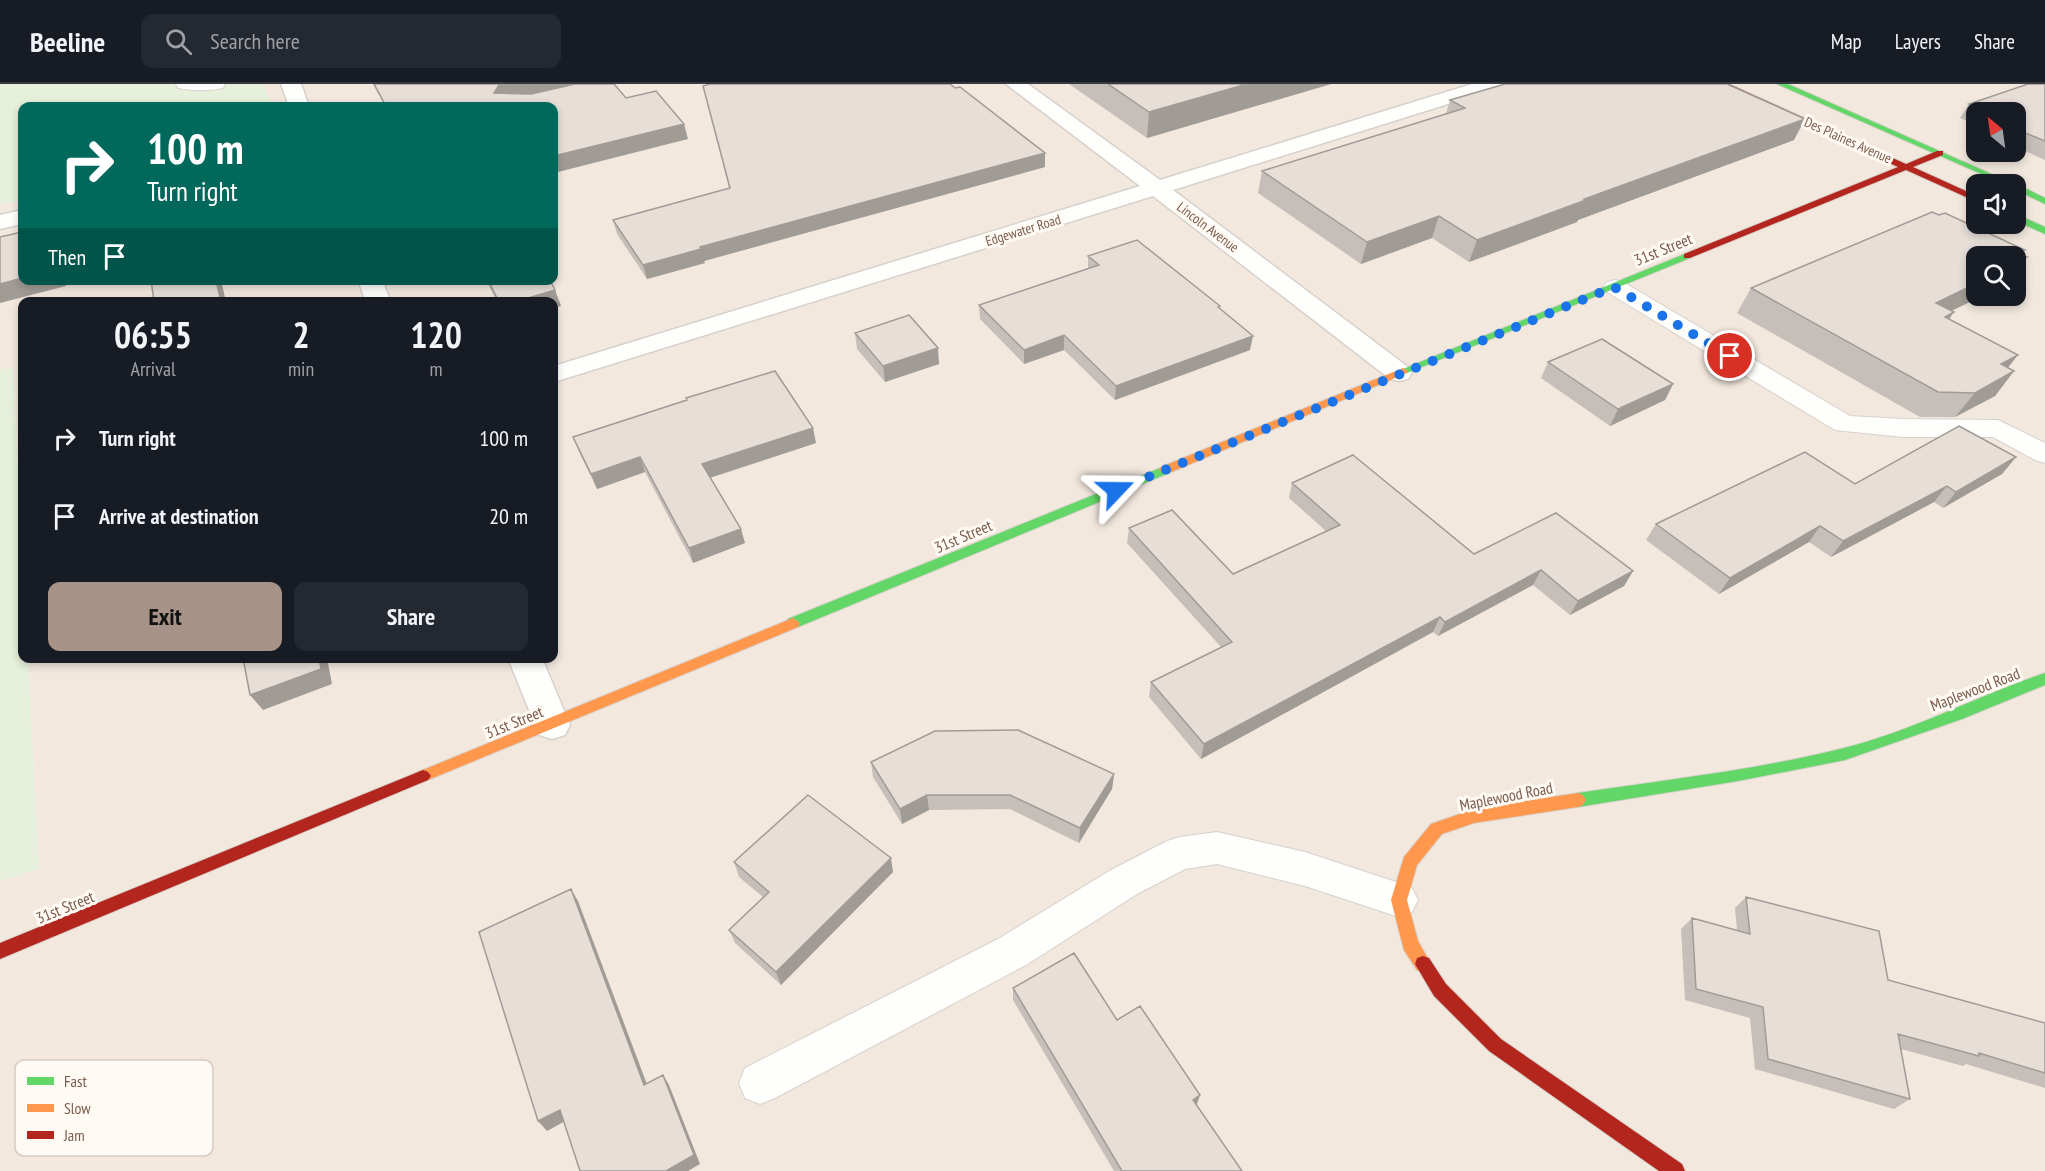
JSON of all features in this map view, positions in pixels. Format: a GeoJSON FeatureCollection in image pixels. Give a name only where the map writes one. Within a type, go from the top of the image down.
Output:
{"type":"FeatureCollection","features":[{"type":"Feature","properties":{"kind":"street"},"geometry":{"type":"LineString","coordinates":[[291,84],[298,102]]}},
{"type":"Feature","properties":{"kind":"street","name":"Lincoln Avenue"},"geometry":{"type":"LineString","coordinates":[[1016,84],[1157,188],[1399,373]]}},
{"type":"Feature","properties":{"kind":"street","name":"Edgewater Road"},"geometry":{"type":"LineString","coordinates":[[558,373],[1492,84]]}},
{"type":"Feature","properties":{"kind":"street","name":"Des Plaines Avenue"},"geometry":{"type":"LineString","coordinates":[[1722,84],[1966,194]]}},
{"type":"Feature","properties":{"kind":"street","name":"Des Plaines Avenue"},"geometry":{"type":"LineString","coordinates":[[1781,84],[1987,174]]}},
{"type":"Feature","properties":{"kind":"street","name":"31st Street"},"geometry":{"type":"LineString","coordinates":[[0,951],[552,725],[1399,373],[1940,153]]}},
{"type":"Feature","properties":{"kind":"street"},"geometry":{"type":"LineString","coordinates":[[2026,192],[2045,201]]}},
{"type":"Feature","properties":{"kind":"street"},"geometry":{"type":"LineString","coordinates":[[0,222],[18,218]]}},
{"type":"Feature","properties":{"kind":"street"},"geometry":{"type":"LineString","coordinates":[[2026,222],[2045,231]]}},
{"type":"Feature","properties":{"kind":"street"},"geometry":{"type":"LineString","coordinates":[[527,663],[552,725]]}},
{"type":"Feature","properties":{"kind":"street","name":"Maplewood Road"},"geometry":{"type":"LineString","coordinates":[[1399,900],[1410,862],[1437,829],[1474,816],[1738,775],[1845,753],[1957,715],[2045,679]]}},
{"type":"Feature","properties":{"kind":"street"},"geometry":{"type":"LineString","coordinates":[[1399,900],[1410,944],[1440,990],[1495,1045],[1675,1171]]}},
{"type":"Feature","properties":{"kind":"lane"},"geometry":{"type":"LineString","coordinates":[[185,84],[216,84]]}},
{"type":"Feature","properties":{"kind":"lane"},"geometry":{"type":"LineString","coordinates":[[1614,287],[1844,424],[1903,428],[1998,429],[2045,454]]}},
{"type":"Feature","properties":{"kind":"lane"},"geometry":{"type":"LineString","coordinates":[[760,1083],[1012,952],[1124,882],[1180,853],[1216,848],[1305,869],[1399,900]]}},
{"type":"Feature","properties":{"kind":"shaded area"},"geometry":{"type":"Polygon","coordinates":[[[263,84],[2045,84],[2045,1171],[0,1171],[0,881],[39,869],[28,663],[558,663],[558,297],[18,297],[18,468],[13,367],[0,370],[0,205],[18,201],[18,285],[558,285],[558,102],[270,102],[263,84]]]}},
{"type":"Feature","properties":{"kind":"green space"},"geometry":{"type":"Polygon","coordinates":[[[0,84],[263,84],[270,102],[18,102],[18,201],[0,205],[0,84]]]}},
{"type":"Feature","properties":{"kind":"green space"},"geometry":{"type":"Polygon","coordinates":[[[13,367],[18,468],[18,663],[28,663],[39,869],[0,881],[0,370],[13,367]]]}},
{"type":"Feature","properties":{"kind":"building"},"geometry":{"type":"Polygon","coordinates":[[[374,84],[504,84],[499,85],[494,93],[531,94],[575,84],[614,84],[626,98],[656,91],[684,124],[558,155],[558,102],[384,102],[374,84]]]}},
{"type":"Feature","properties":{"kind":"building"},"geometry":{"type":"Polygon","coordinates":[[[710,84],[950,84],[955,88],[960,87],[1045,153],[700,247],[701,249],[643,265],[613,220],[730,188],[703,86],[710,84]]]}},
{"type":"Feature","properties":{"kind":"building"},"geometry":{"type":"Polygon","coordinates":[[[1108,84],[1247,84],[1149,112],[1108,84]]]}},
{"type":"Feature","properties":{"kind":"building"},"geometry":{"type":"Polygon","coordinates":[[[1505,84],[1727,84],[1805,119],[1477,240],[1439,216],[1367,242],[1262,171],[1465,108],[1450,100],[1505,84]]]}},
{"type":"Feature","properties":{"kind":"building"},"geometry":{"type":"Polygon","coordinates":[[[2028,84],[2045,84],[2045,141],[2026,133],[2026,102],[1975,102],[2028,84]]]}},
{"type":"Feature","properties":{"kind":"building"},"geometry":{"type":"Polygon","coordinates":[[[1932,212],[1939,215],[1945,213],[1966,223],[1966,234],[1990,234],[2016,246],[1966,246],[1966,288],[1936,303],[1954,312],[1945,317],[2018,355],[2001,364],[2014,371],[1975,393],[1938,392],[1751,288],[1932,212]]]}},
{"type":"Feature","properties":{"kind":"building"},"geometry":{"type":"Polygon","coordinates":[[[18,233],[18,279],[0,284],[0,237],[18,233]]]}},
{"type":"Feature","properties":{"kind":"building"},"geometry":{"type":"Polygon","coordinates":[[[1137,240],[1220,306],[1218,307],[1253,336],[1116,386],[1064,335],[1024,350],[979,305],[1099,265],[1088,256],[1137,240]]]}},
{"type":"Feature","properties":{"kind":"building"},"geometry":{"type":"Polygon","coordinates":[[[152,285],[217,285],[220,297],[153,297],[152,285]]]}},
{"type":"Feature","properties":{"kind":"building"},"geometry":{"type":"Polygon","coordinates":[[[490,285],[552,285],[555,290],[532,297],[496,297],[490,285]]]}},
{"type":"Feature","properties":{"kind":"building"},"geometry":{"type":"Polygon","coordinates":[[[909,315],[938,348],[883,366],[855,333],[909,315]]]}},
{"type":"Feature","properties":{"kind":"building"},"geometry":{"type":"Polygon","coordinates":[[[1602,339],[1673,384],[1618,409],[1548,362],[1602,339]]]}},
{"type":"Feature","properties":{"kind":"building"},"geometry":{"type":"Polygon","coordinates":[[[775,371],[813,428],[702,464],[741,529],[689,548],[640,457],[591,474],[573,437],[687,400],[686,398],[775,371]]]}},
{"type":"Feature","properties":{"kind":"building"},"geometry":{"type":"Polygon","coordinates":[[[1959,426],[2016,457],[1956,492],[1947,486],[1843,541],[1820,526],[1730,578],[1656,524],[1805,452],[1855,484],[1959,426]]]}},
{"type":"Feature","properties":{"kind":"building"},"geometry":{"type":"Polygon","coordinates":[[[1353,455],[1474,554],[1556,513],[1633,571],[1578,601],[1541,570],[1445,622],[1440,617],[1204,744],[1151,682],[1232,642],[1129,528],[1172,510],[1233,574],[1340,525],[1292,483],[1353,455]]]}},
{"type":"Feature","properties":{"kind":"building"},"geometry":{"type":"Polygon","coordinates":[[[244,663],[320,663],[321,669],[250,695],[244,663]]]}},
{"type":"Feature","properties":{"kind":"building"},"geometry":{"type":"Polygon","coordinates":[[[1018,730],[1114,774],[1080,828],[1010,795],[927,795],[900,809],[871,762],[935,731],[1018,730]]]}},
{"type":"Feature","properties":{"kind":"building"},"geometry":{"type":"Polygon","coordinates":[[[808,795],[891,858],[776,972],[729,930],[769,892],[734,862],[808,795]]]}},
{"type":"Feature","properties":{"kind":"building"},"geometry":{"type":"Polygon","coordinates":[[[571,889],[644,1085],[663,1075],[694,1155],[666,1171],[580,1171],[560,1110],[538,1121],[479,932],[571,889]]]}},
{"type":"Feature","properties":{"kind":"building"},"geometry":{"type":"Polygon","coordinates":[[[1746,897],[1879,931],[1888,980],[2045,1023],[2045,1073],[1979,1053],[1979,1056],[1898,1034],[1910,1099],[1768,1059],[1763,1007],[1696,989],[1692,918],[1750,934],[1746,897]]]}},
{"type":"Feature","properties":{"kind":"building"},"geometry":{"type":"Polygon","coordinates":[[[1074,953],[1117,1020],[1140,1006],[1200,1095],[1193,1100],[1242,1171],[1122,1171],[1013,988],[1074,953]]]}},
{"type":"Feature","properties":{"kind":"traffic: fast"},"geometry":{"type":"LineString","coordinates":[[1781,84],[1987,174]]}},
{"type":"Feature","properties":{"kind":"traffic: fast"},"geometry":{"type":"LineString","coordinates":[[2026,192],[2045,201]]}},
{"type":"Feature","properties":{"kind":"traffic: fast"},"geometry":{"type":"LineString","coordinates":[[2026,222],[2045,231]]}},
{"type":"Feature","properties":{"kind":"traffic: fast"},"geometry":{"type":"LineString","coordinates":[[1403,371],[1687,256]]}},
{"type":"Feature","properties":{"kind":"traffic: fast"},"geometry":{"type":"LineString","coordinates":[[793,623],[1165,470]]}},
{"type":"Feature","properties":{"kind":"traffic: fast"},"geometry":{"type":"LineString","coordinates":[[1578,800],[1738,775],[1845,754],[1957,715],[2045,679]]}},
{"type":"Feature","properties":{"kind":"traffic: slow"},"geometry":{"type":"LineString","coordinates":[[1165,470],[1403,371]]}},
{"type":"Feature","properties":{"kind":"traffic: slow"},"geometry":{"type":"LineString","coordinates":[[423,776],[793,623]]}},
{"type":"Feature","properties":{"kind":"traffic: slow"},"geometry":{"type":"LineString","coordinates":[[1423,964],[1410,944],[1399,900],[1410,862],[1437,829],[1474,816],[1578,800]]}},
{"type":"Feature","properties":{"kind":"traffic: jam"},"geometry":{"type":"LineString","coordinates":[[1722,84],[1966,194]]}},
{"type":"Feature","properties":{"kind":"traffic: jam"},"geometry":{"type":"LineString","coordinates":[[1687,256],[1940,153]]}},
{"type":"Feature","properties":{"kind":"traffic: jam"},"geometry":{"type":"LineString","coordinates":[[0,951],[423,776]]}},
{"type":"Feature","properties":{"kind":"traffic: jam"},"geometry":{"type":"LineString","coordinates":[[1423,964],[1440,990],[1495,1045],[1675,1171]]}},
{"type":"Feature","properties":{"kind":"route"},"geometry":{"type":"LineString","coordinates":[[1116,490],[1614,287],[1730,356]]}}]}
